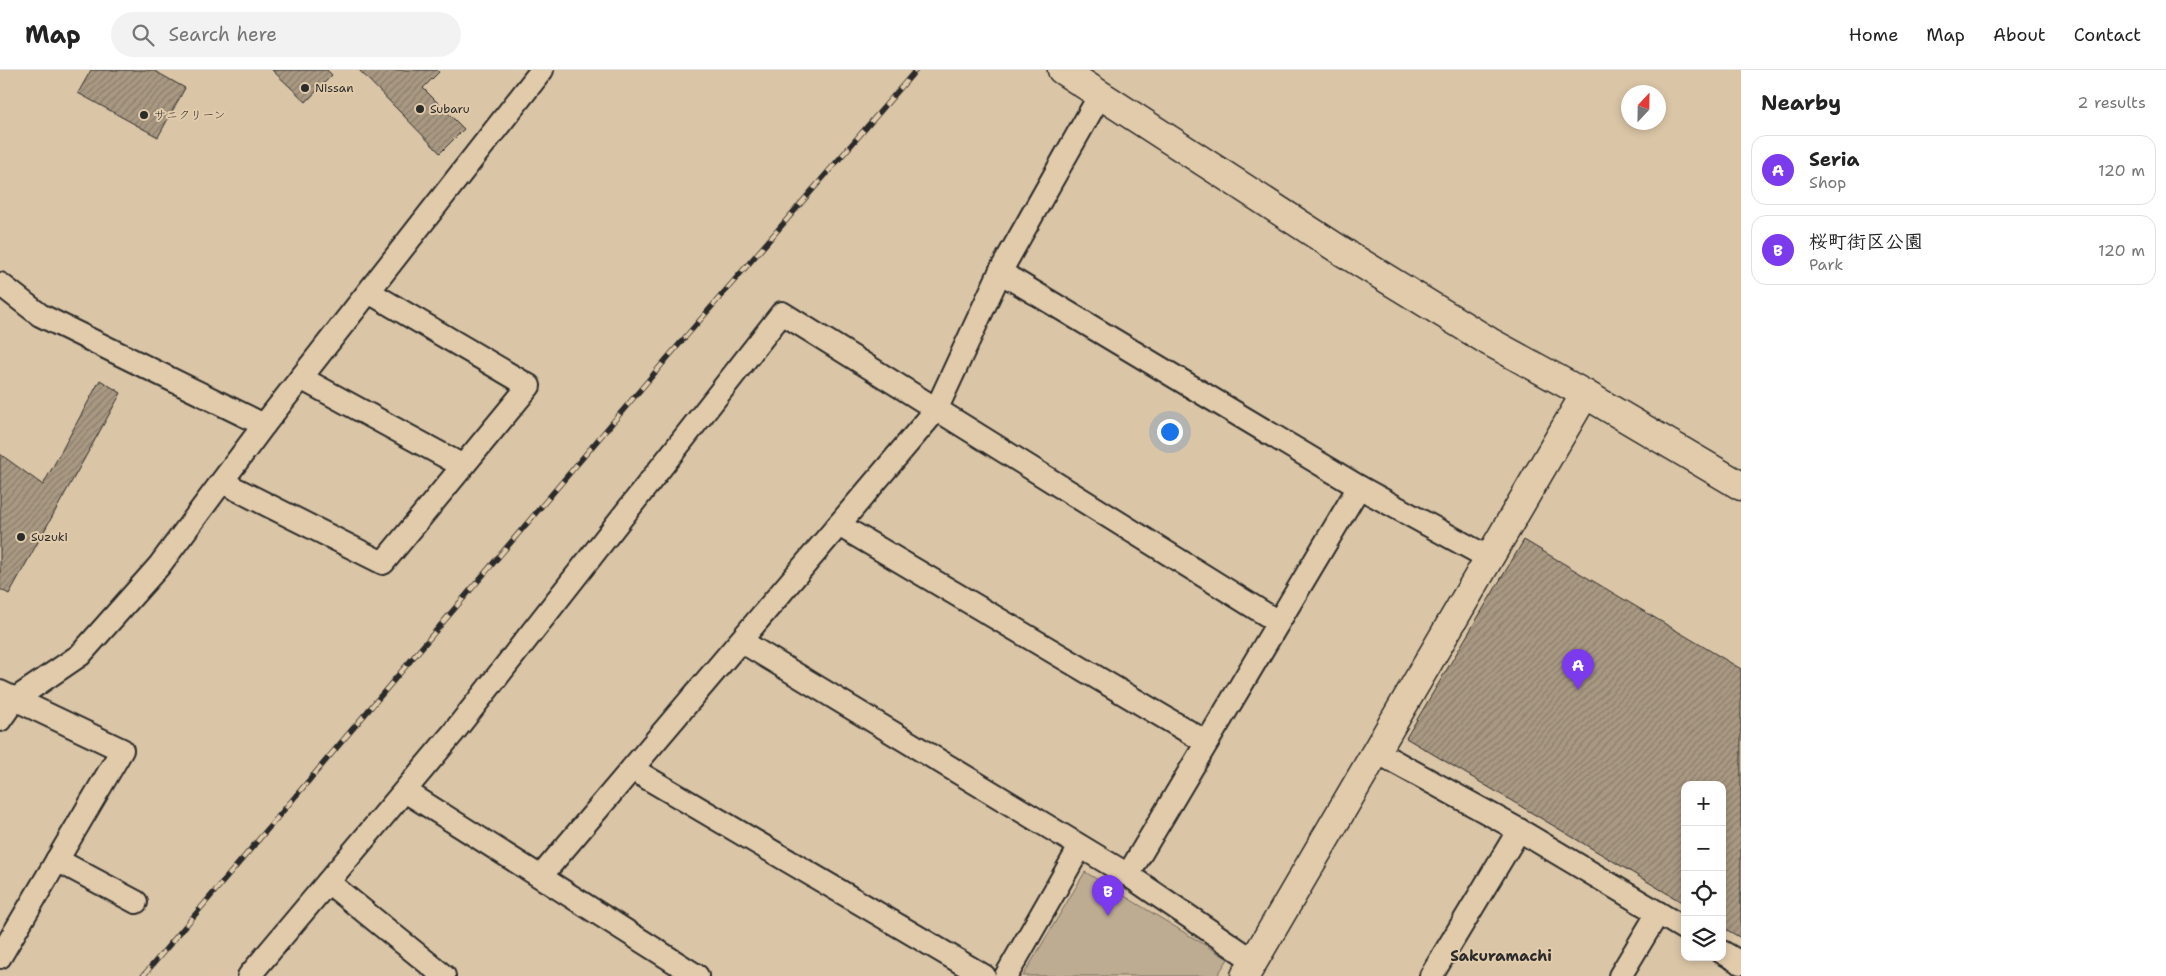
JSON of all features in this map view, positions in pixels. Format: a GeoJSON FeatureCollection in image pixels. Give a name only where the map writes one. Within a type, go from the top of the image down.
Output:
{"type":"FeatureCollection","features":[{"type":"Feature","properties":{"kind":"street"},"geometry":{"type":"LineString","coordinates":[[0,720],[7,696],[80,655],[159,566],[264,425],[542,70]]}},
{"type":"Feature","properties":{"kind":"street"},"geometry":{"type":"LineString","coordinates":[[1062,70],[1343,252],[1482,337],[1585,394],[1741,486]]}},
{"type":"Feature","properties":{"kind":"street"},"geometry":{"type":"LineString","coordinates":[[541,876],[936,410],[1000,272],[1100,95]]}},
{"type":"Feature","properties":{"kind":"street"},"geometry":{"type":"LineString","coordinates":[[1000,272],[1359,487],[1489,558]]}},
{"type":"Feature","properties":{"kind":"street"},"geometry":{"type":"LineString","coordinates":[[0,284],[40,315],[264,425]]}},
{"type":"Feature","properties":{"kind":"street"},"geometry":{"type":"LineString","coordinates":[[222,482],[383,563],[529,386],[369,292]]}},
{"type":"Feature","properties":{"kind":"street"},"geometry":{"type":"LineString","coordinates":[[249,976],[472,710],[782,313],[1278,622]]}},
{"type":"Feature","properties":{"kind":"street"},"geometry":{"type":"LineString","coordinates":[[301,378],[463,466]]}},
{"type":"Feature","properties":{"kind":"street"},"geometry":{"type":"LineString","coordinates":[[741,641],[1128,875],[1250,969],[1585,394]]}},
{"type":"Feature","properties":{"kind":"street"},"geometry":{"type":"LineString","coordinates":[[1128,875],[1359,487]]}},
{"type":"Feature","properties":{"kind":"street"},"geometry":{"type":"LineString","coordinates":[[839,525],[1206,742]]}},
{"type":"Feature","properties":{"kind":"street"},"geometry":{"type":"LineString","coordinates":[[0,957],[122,750],[7,696]]}},
{"type":"Feature","properties":{"kind":"street"},"geometry":{"type":"LineString","coordinates":[[1377,752],[1519,830],[1681,927]]}},
{"type":"Feature","properties":{"kind":"street"},"geometry":{"type":"LineString","coordinates":[[632,769],[984,976]]}},
{"type":"Feature","properties":{"kind":"street"},"geometry":{"type":"LineString","coordinates":[[405,791],[697,976]]}},
{"type":"Feature","properties":{"kind":"street"},"geometry":{"type":"LineString","coordinates":[[1431,976],[1519,830]]}},
{"type":"Feature","properties":{"kind":"street"},"geometry":{"type":"LineString","coordinates":[[1006,976],[1080,847]]}},
{"type":"Feature","properties":{"kind":"street"},"geometry":{"type":"LineString","coordinates":[[57,860],[136,902]]}},
{"type":"Feature","properties":{"kind":"street"},"geometry":{"type":"LineString","coordinates":[[328,882],[444,976]]}},
{"type":"Feature","properties":{"kind":"street"},"geometry":{"type":"LineString","coordinates":[[1620,976],[1658,913]]}},
{"type":"Feature","properties":{"kind":"street"},"geometry":{"type":"LineString","coordinates":[[1726,954],[1741,963]]}},
{"type":"Feature","properties":{"kind":"shaded area"},"geometry":{"type":"Polygon","coordinates":[[[1085,872],[1228,959],[1217,976],[1023,976],[1085,872]]]}},
{"type":"Feature","properties":{"kind":"building","name":"サニクリーン"},"geometry":{"type":"Polygon","coordinates":[[[91,70],[153,70],[185,88],[158,137],[78,93],[91,70]]]}},
{"type":"Feature","properties":{"kind":"building","name":"Nissan"},"geometry":{"type":"Polygon","coordinates":[[[272,70],[327,70],[332,75],[306,102],[272,70]]]}},
{"type":"Feature","properties":{"kind":"building","name":"Subaru"},"geometry":{"type":"Polygon","coordinates":[[[359,70],[437,70],[439,72],[423,88],[464,129],[440,153],[359,70]]]}},
{"type":"Feature","properties":{"kind":"building","name":"Suzuki"},"geometry":{"type":"Polygon","coordinates":[[[100,380],[121,393],[9,594],[0,589],[0,454],[43,485],[100,380]]]}},
{"type":"Feature","properties":{"kind":"building"},"geometry":{"type":"Polygon","coordinates":[[[1524,540],[1741,669],[1741,938],[1726,929],[1726,781],[1681,781],[1681,902],[1406,738],[1524,540]]]}},
{"type":"Feature","properties":{"kind":"railway"},"geometry":{"type":"LineString","coordinates":[[143,976],[669,356],[916,70]]}},
{"type":"Feature","properties":{"kind":"place","name":"Nissan"},"geometry":{"type":"Point","coordinates":[305,88]}},
{"type":"Feature","properties":{"kind":"place","name":"Subaru"},"geometry":{"type":"Point","coordinates":[420,109]}},
{"type":"Feature","properties":{"kind":"place","name":"サニクリーン"},"geometry":{"type":"Point","coordinates":[144,115]}},
{"type":"Feature","properties":{"kind":"place","name":"Suzuki"},"geometry":{"type":"Point","coordinates":[21,537]}},
{"type":"Feature","properties":{"kind":"place","name":"Seria"},"geometry":{"type":"Point","coordinates":[1578,690]}},
{"type":"Feature","properties":{"kind":"place","name":"桜町街区公園"},"geometry":{"type":"Point","coordinates":[1108,916]}},
{"type":"Feature","properties":{"kind":"district","name":"Sakuramachi"},"geometry":{"type":"Point","coordinates":[1501,956]}}]}
